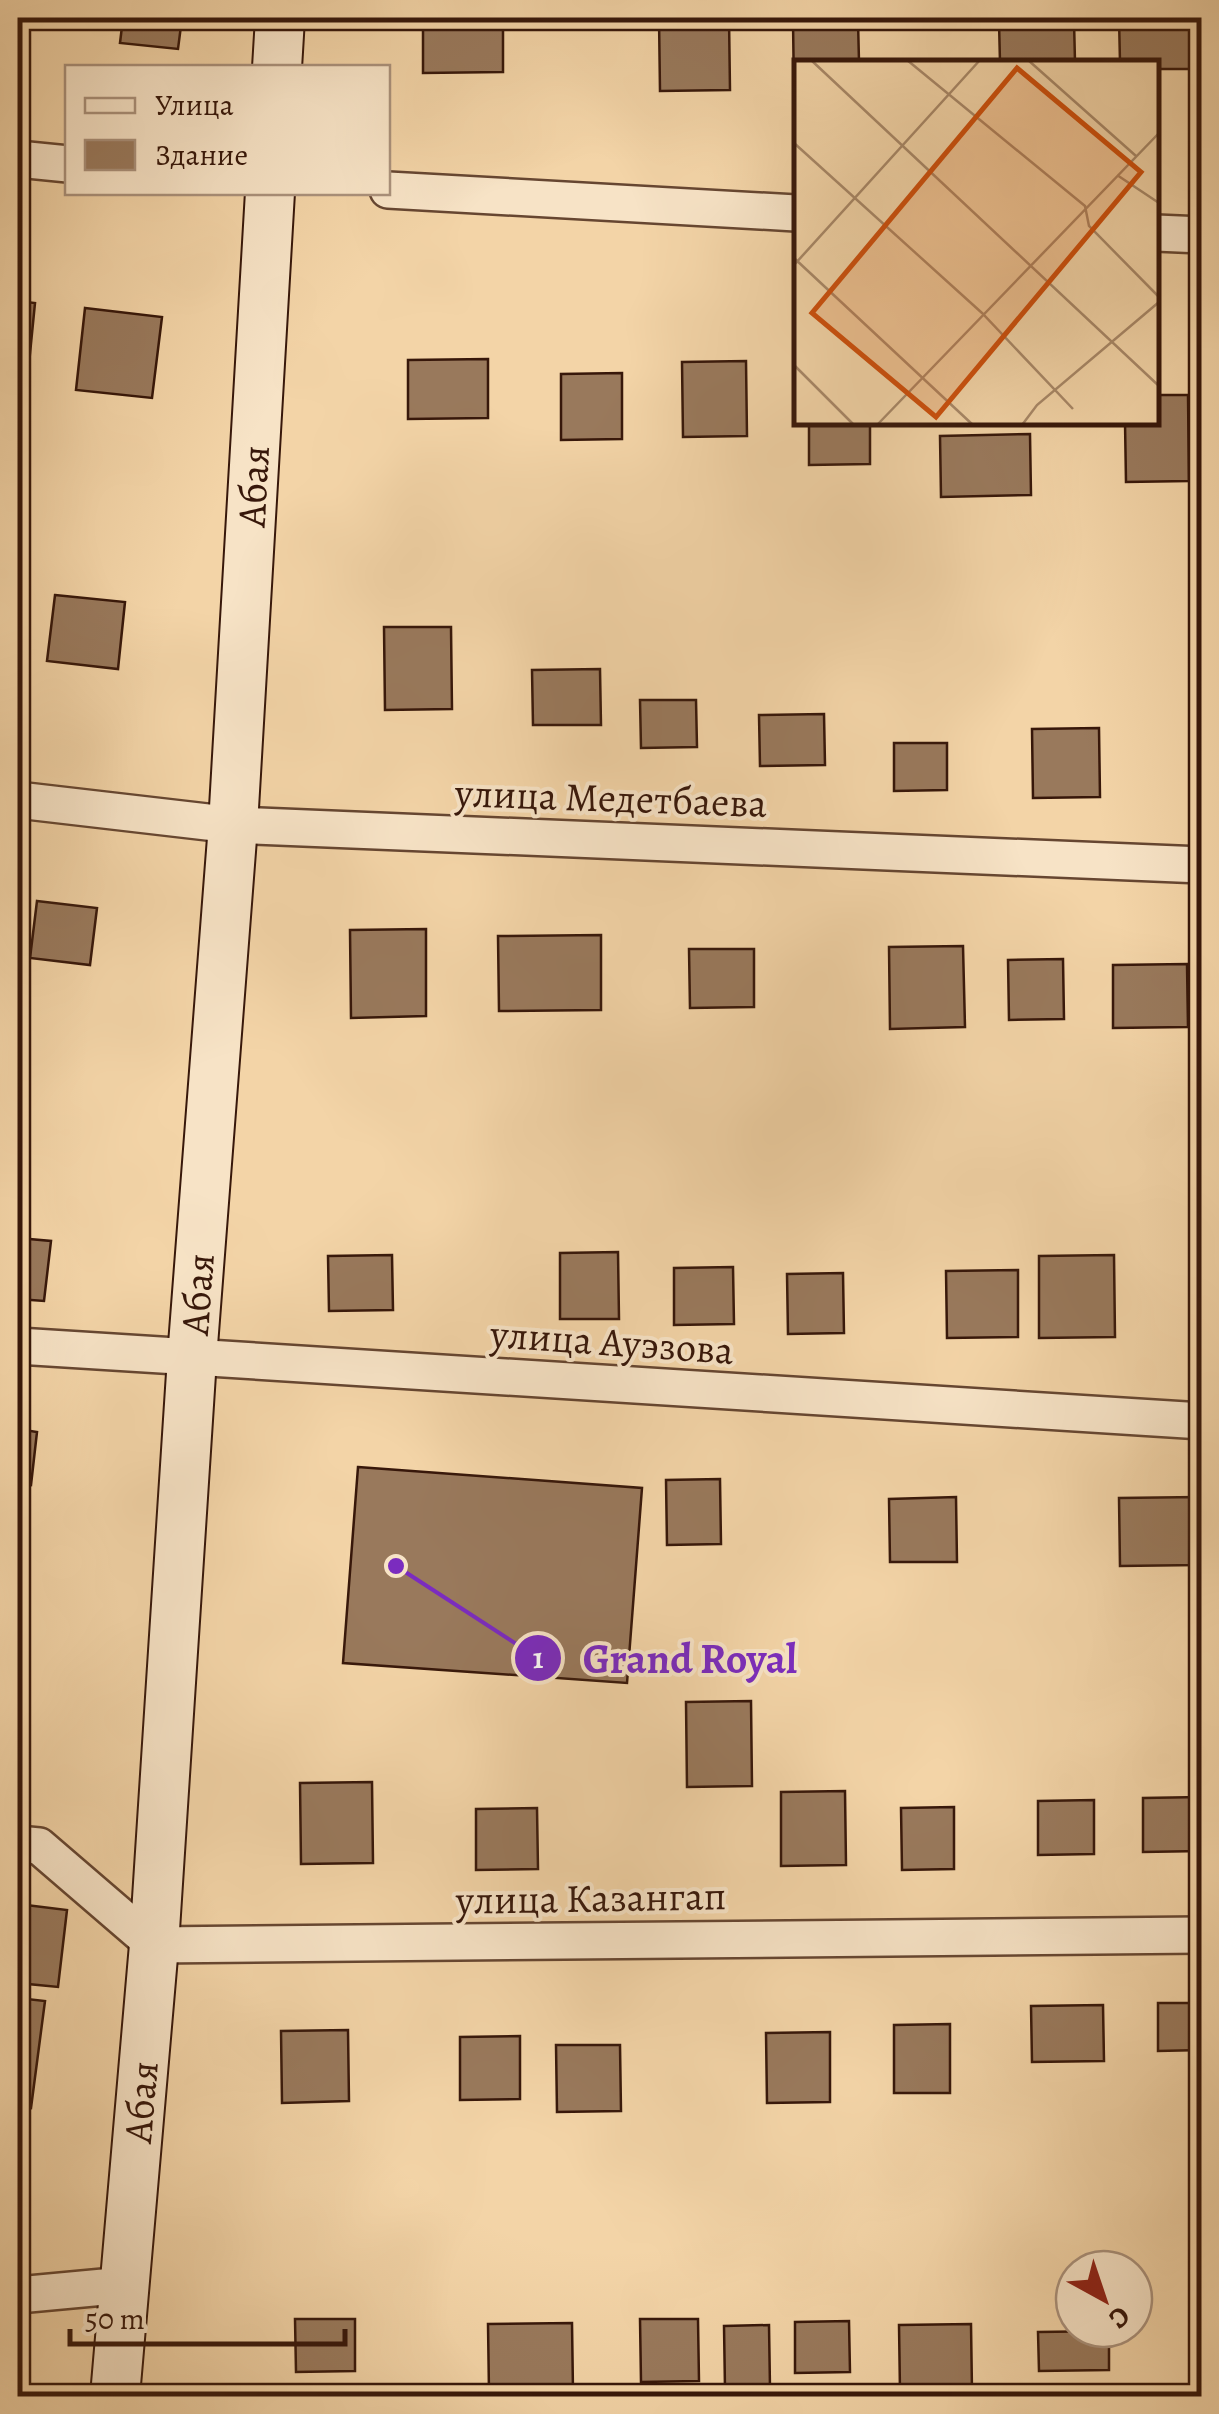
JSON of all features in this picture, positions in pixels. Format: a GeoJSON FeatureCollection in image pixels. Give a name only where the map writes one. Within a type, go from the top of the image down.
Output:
{"type":"FeatureCollection","features":[{"type":"Feature","properties":{"kind":"street"},"geometry":{"type":"LineString","coordinates":[[278,65],[280,18]]}},
{"type":"Feature","properties":{"kind":"street"},"geometry":{"type":"LineString","coordinates":[[18,159],[65,164]]}},
{"type":"Feature","properties":{"kind":"street"},"geometry":{"type":"LineString","coordinates":[[390,190],[794,212]]}},
{"type":"Feature","properties":{"kind":"street","name":"Абая"},"geometry":{"type":"LineString","coordinates":[[115,2396],[154,1945],[192,1358],[233,825],[270,195]]}},
{"type":"Feature","properties":{"kind":"street"},"geometry":{"type":"LineString","coordinates":[[1159,232],[1202,235]]}},
{"type":"Feature","properties":{"kind":"street","name":"улица Медетбаева"},"geometry":{"type":"LineString","coordinates":[[18,800],[233,825],[1202,864]]}},
{"type":"Feature","properties":{"kind":"street","name":"улица Ауэзова"},"geometry":{"type":"LineString","coordinates":[[18,1346],[1202,1420]]}},
{"type":"Feature","properties":{"kind":"street"},"geometry":{"type":"LineString","coordinates":[[18,1844],[39,1846],[154,1945]]}},
{"type":"Feature","properties":{"kind":"street","name":"улица Казангап"},"geometry":{"type":"LineString","coordinates":[[154,1945],[1202,1934]]}},
{"type":"Feature","properties":{"kind":"street"},"geometry":{"type":"LineString","coordinates":[[18,2295],[124,2285]]}},
{"type":"Feature","properties":{"kind":"building"},"geometry":{"type":"Polygon","coordinates":[[[123,18],[182,18],[178,49],[120,43],[123,18]]]}},
{"type":"Feature","properties":{"kind":"building"},"geometry":{"type":"Polygon","coordinates":[[[423,18],[503,18],[503,72],[423,73],[423,18]]]}},
{"type":"Feature","properties":{"kind":"building"},"geometry":{"type":"Polygon","coordinates":[[[659,18],[729,18],[730,90],[660,91],[659,18]]]}},
{"type":"Feature","properties":{"kind":"building"},"geometry":{"type":"Polygon","coordinates":[[[1119,18],[1191,18],[1192,69],[1159,69],[1159,60],[1120,60],[1119,18]]]}},
{"type":"Feature","properties":{"kind":"building"},"geometry":{"type":"Polygon","coordinates":[[[858,20],[859,60],[794,60],[794,93],[793,21],[858,20]]]}},
{"type":"Feature","properties":{"kind":"building"},"geometry":{"type":"Polygon","coordinates":[[[1074,21],[1075,60],[1000,60],[999,22],[1074,21]]]}},
{"type":"Feature","properties":{"kind":"building"},"geometry":{"type":"Polygon","coordinates":[[[18,301],[35,303],[28,374],[18,373],[18,301]]]}},
{"type":"Feature","properties":{"kind":"building"},"geometry":{"type":"Polygon","coordinates":[[[85,308],[162,317],[152,398],[76,390],[85,308]]]}},
{"type":"Feature","properties":{"kind":"building"},"geometry":{"type":"Polygon","coordinates":[[[488,359],[488,418],[408,419],[408,360],[488,359]]]}},
{"type":"Feature","properties":{"kind":"building"},"geometry":{"type":"Polygon","coordinates":[[[746,361],[747,436],[683,437],[682,362],[746,361]]]}},
{"type":"Feature","properties":{"kind":"building"},"geometry":{"type":"Polygon","coordinates":[[[622,373],[622,439],[561,440],[561,374],[622,373]]]}},
{"type":"Feature","properties":{"kind":"building"},"geometry":{"type":"Polygon","coordinates":[[[1159,395],[1188,395],[1189,481],[1126,482],[1125,425],[1159,425],[1159,395]]]}},
{"type":"Feature","properties":{"kind":"building"},"geometry":{"type":"Polygon","coordinates":[[[809,425],[870,425],[870,464],[809,465],[809,425]]]}},
{"type":"Feature","properties":{"kind":"building"},"geometry":{"type":"Polygon","coordinates":[[[1030,434],[1031,495],[941,497],[940,436],[1030,434]]]}},
{"type":"Feature","properties":{"kind":"building"},"geometry":{"type":"Polygon","coordinates":[[[55,595],[125,602],[118,669],[47,661],[55,595]]]}},
{"type":"Feature","properties":{"kind":"building"},"geometry":{"type":"Polygon","coordinates":[[[384,627],[451,627],[452,709],[385,710],[384,627]]]}},
{"type":"Feature","properties":{"kind":"building"},"geometry":{"type":"Polygon","coordinates":[[[600,669],[601,725],[533,725],[532,670],[600,669]]]}},
{"type":"Feature","properties":{"kind":"building"},"geometry":{"type":"Polygon","coordinates":[[[640,700],[696,700],[697,747],[641,748],[640,700]]]}},
{"type":"Feature","properties":{"kind":"building"},"geometry":{"type":"Polygon","coordinates":[[[824,714],[825,765],[760,766],[759,715],[824,714]]]}},
{"type":"Feature","properties":{"kind":"building"},"geometry":{"type":"Polygon","coordinates":[[[1099,728],[1100,797],[1033,798],[1032,729],[1099,728]]]}},
{"type":"Feature","properties":{"kind":"building"},"geometry":{"type":"Polygon","coordinates":[[[894,743],[947,743],[947,790],[894,791],[894,743]]]}},
{"type":"Feature","properties":{"kind":"building"},"geometry":{"type":"Polygon","coordinates":[[[37,901],[97,908],[90,965],[30,958],[37,901]]]}},
{"type":"Feature","properties":{"kind":"building"},"geometry":{"type":"Polygon","coordinates":[[[426,929],[426,1016],[351,1018],[350,930],[426,929]]]}},
{"type":"Feature","properties":{"kind":"building"},"geometry":{"type":"Polygon","coordinates":[[[601,935],[601,1010],[499,1011],[498,936],[601,935]]]}},
{"type":"Feature","properties":{"kind":"building"},"geometry":{"type":"Polygon","coordinates":[[[963,946],[965,1027],[890,1029],[889,947],[963,946]]]}},
{"type":"Feature","properties":{"kind":"building"},"geometry":{"type":"Polygon","coordinates":[[[689,949],[754,949],[754,1007],[690,1008],[689,949]]]}},
{"type":"Feature","properties":{"kind":"building"},"geometry":{"type":"Polygon","coordinates":[[[1063,959],[1064,1019],[1009,1020],[1008,960],[1063,959]]]}},
{"type":"Feature","properties":{"kind":"building"},"geometry":{"type":"Polygon","coordinates":[[[1187,964],[1188,1027],[1113,1028],[1113,965],[1187,964]]]}},
{"type":"Feature","properties":{"kind":"building"},"geometry":{"type":"Polygon","coordinates":[[[18,1238],[51,1241],[44,1301],[18,1299],[18,1238]]]}},
{"type":"Feature","properties":{"kind":"building"},"geometry":{"type":"Polygon","coordinates":[[[618,1252],[619,1319],[560,1319],[560,1253],[618,1252]]]}},
{"type":"Feature","properties":{"kind":"building"},"geometry":{"type":"Polygon","coordinates":[[[392,1255],[393,1310],[329,1311],[328,1256],[392,1255]]]}},
{"type":"Feature","properties":{"kind":"building"},"geometry":{"type":"Polygon","coordinates":[[[1114,1255],[1115,1337],[1039,1338],[1039,1256],[1114,1255]]]}},
{"type":"Feature","properties":{"kind":"building"},"geometry":{"type":"Polygon","coordinates":[[[733,1267],[734,1324],[674,1325],[674,1268],[733,1267]]]}},
{"type":"Feature","properties":{"kind":"building"},"geometry":{"type":"Polygon","coordinates":[[[1018,1270],[1018,1337],[947,1338],[946,1271],[1018,1270]]]}},
{"type":"Feature","properties":{"kind":"building"},"geometry":{"type":"Polygon","coordinates":[[[843,1273],[844,1333],[788,1334],[787,1274],[843,1273]]]}},
{"type":"Feature","properties":{"kind":"building"},"geometry":{"type":"Polygon","coordinates":[[[18,1429],[37,1432],[31,1485],[18,1483],[18,1429]]]}},
{"type":"Feature","properties":{"kind":"building"},"geometry":{"type":"Polygon","coordinates":[[[358,1467],[642,1488],[627,1683],[343,1663],[358,1467]]]}},
{"type":"Feature","properties":{"kind":"building"},"geometry":{"type":"Polygon","coordinates":[[[720,1479],[721,1544],[667,1545],[666,1480],[720,1479]]]}},
{"type":"Feature","properties":{"kind":"building"},"geometry":{"type":"Polygon","coordinates":[[[956,1497],[957,1562],[890,1562],[889,1499],[956,1497]]]}},
{"type":"Feature","properties":{"kind":"building"},"geometry":{"type":"Polygon","coordinates":[[[1198,1497],[1198,1565],[1120,1566],[1119,1498],[1198,1497]]]}},
{"type":"Feature","properties":{"kind":"building"},"geometry":{"type":"Polygon","coordinates":[[[751,1701],[752,1786],[687,1787],[686,1702],[751,1701]]]}},
{"type":"Feature","properties":{"kind":"building"},"geometry":{"type":"Polygon","coordinates":[[[372,1782],[373,1863],[301,1864],[300,1783],[372,1782]]]}},
{"type":"Feature","properties":{"kind":"building"},"geometry":{"type":"Polygon","coordinates":[[[845,1791],[846,1865],[781,1866],[781,1792],[845,1791]]]}},
{"type":"Feature","properties":{"kind":"building"},"geometry":{"type":"Polygon","coordinates":[[[1201,1797],[1201,1851],[1143,1852],[1143,1798],[1201,1797]]]}},
{"type":"Feature","properties":{"kind":"building"},"geometry":{"type":"Polygon","coordinates":[[[1094,1800],[1094,1854],[1038,1855],[1038,1801],[1094,1800]]]}},
{"type":"Feature","properties":{"kind":"building"},"geometry":{"type":"Polygon","coordinates":[[[954,1807],[954,1869],[902,1870],[901,1808],[954,1807]]]}},
{"type":"Feature","properties":{"kind":"building"},"geometry":{"type":"Polygon","coordinates":[[[537,1808],[538,1869],[476,1870],[476,1809],[537,1808]]]}},
{"type":"Feature","properties":{"kind":"building"},"geometry":{"type":"Polygon","coordinates":[[[18,1904],[67,1910],[58,1987],[18,1983],[18,1904]]]}},
{"type":"Feature","properties":{"kind":"building"},"geometry":{"type":"Polygon","coordinates":[[[18,1998],[45,2001],[31,2108],[18,2106],[18,1998]]]}},
{"type":"Feature","properties":{"kind":"building"},"geometry":{"type":"Polygon","coordinates":[[[1158,2003],[1202,2003],[1202,2050],[1158,2051],[1158,2003]]]}},
{"type":"Feature","properties":{"kind":"building"},"geometry":{"type":"Polygon","coordinates":[[[1103,2005],[1104,2061],[1032,2062],[1031,2006],[1103,2005]]]}},
{"type":"Feature","properties":{"kind":"building"},"geometry":{"type":"Polygon","coordinates":[[[950,2024],[950,2093],[894,2093],[894,2025],[950,2024]]]}},
{"type":"Feature","properties":{"kind":"building"},"geometry":{"type":"Polygon","coordinates":[[[348,2030],[349,2101],[282,2103],[281,2031],[348,2030]]]}},
{"type":"Feature","properties":{"kind":"building"},"geometry":{"type":"Polygon","coordinates":[[[830,2032],[830,2102],[767,2103],[766,2033],[830,2032]]]}},
{"type":"Feature","properties":{"kind":"building"},"geometry":{"type":"Polygon","coordinates":[[[520,2036],[520,2099],[460,2100],[460,2037],[520,2036]]]}},
{"type":"Feature","properties":{"kind":"building"},"geometry":{"type":"Polygon","coordinates":[[[556,2045],[620,2045],[621,2111],[557,2112],[556,2045]]]}},
{"type":"Feature","properties":{"kind":"building"},"geometry":{"type":"Polygon","coordinates":[[[295,2319],[355,2319],[355,2371],[296,2372],[295,2319]]]}},
{"type":"Feature","properties":{"kind":"building"},"geometry":{"type":"Polygon","coordinates":[[[640,2319],[698,2319],[699,2381],[641,2382],[640,2319]]]}},
{"type":"Feature","properties":{"kind":"building"},"geometry":{"type":"Polygon","coordinates":[[[849,2321],[850,2372],[795,2373],[795,2322],[849,2321]]]}},
{"type":"Feature","properties":{"kind":"building"},"geometry":{"type":"Polygon","coordinates":[[[572,2323],[573,2391],[489,2393],[488,2324],[572,2323]]]}},
{"type":"Feature","properties":{"kind":"building"},"geometry":{"type":"Polygon","coordinates":[[[971,2324],[972,2391],[900,2392],[899,2325],[971,2324]]]}},
{"type":"Feature","properties":{"kind":"building"},"geometry":{"type":"Polygon","coordinates":[[[769,2325],[770,2388],[725,2389],[724,2326],[769,2325]]]}},
{"type":"Feature","properties":{"kind":"building"},"geometry":{"type":"Polygon","coordinates":[[[1038,2332],[1054,2332],[1054,2349],[1109,2349],[1109,2370],[1039,2371],[1038,2332]]]}},
{"type":"Feature","properties":{"kind":"place","name":"Grand Royal"},"geometry":{"type":"Point","coordinates":[396,1566]}}]}
